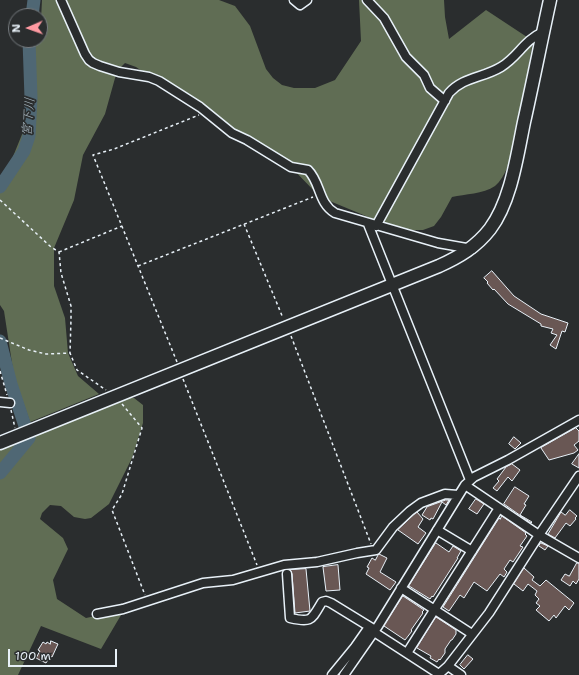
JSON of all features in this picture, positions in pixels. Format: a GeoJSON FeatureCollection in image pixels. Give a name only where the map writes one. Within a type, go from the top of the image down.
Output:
{"type":"FeatureCollection","features":[{"type":"Feature","properties":{"kind":"street"},"geometry":{"type":"LineString","coordinates":[[61,0],[88,60],[100,66],[119,72],[159,81],[206,112],[232,133],[247,140],[291,167],[308,170],[316,182],[326,206],[335,213],[438,243],[472,248]]}},
{"type":"Feature","properties":{"kind":"street"},"geometry":{"type":"LineString","coordinates":[[294,0],[300,5],[307,0]]}},
{"type":"Feature","properties":{"kind":"street"},"geometry":{"type":"LineString","coordinates":[[367,0],[384,18],[406,57],[424,75],[430,88],[445,100]]}},
{"type":"Feature","properties":{"kind":"street"},"geometry":{"type":"LineString","coordinates":[[0,442],[439,266],[455,259],[472,248],[490,228],[506,201],[550,0]]}},
{"type":"Feature","properties":{"kind":"street"},"geometry":{"type":"LineString","coordinates":[[543,32],[529,40],[513,58],[500,68],[489,74],[458,84],[449,93],[372,225],[392,285],[468,482],[498,508],[539,535],[579,558]]}},
{"type":"Feature","properties":{"kind":"street"},"geometry":{"type":"LineString","coordinates":[[0,402],[10,404]]}},
{"type":"Feature","properties":{"kind":"street"},"geometry":{"type":"LineString","coordinates":[[344,675],[372,630],[401,588],[458,495],[468,482],[579,420]]}},
{"type":"Feature","properties":{"kind":"street"},"geometry":{"type":"LineString","coordinates":[[287,574],[290,618],[301,621],[308,620],[314,615],[322,602],[326,601],[438,674],[448,666],[489,613],[579,476]]}},
{"type":"Feature","properties":{"kind":"street"},"geometry":{"type":"LineString","coordinates":[[97,614],[123,609],[203,583],[234,580],[284,565],[317,562],[376,550],[393,527],[421,503],[445,494],[458,495]]}},
{"type":"Feature","properties":{"kind":"street"},"geometry":{"type":"LineString","coordinates":[[407,653],[498,508]]}},
{"type":"Feature","properties":{"kind":"street"},"geometry":{"type":"LineString","coordinates":[[437,530],[472,551]]}},
{"type":"Feature","properties":{"kind":"street"},"geometry":{"type":"LineString","coordinates":[[401,588],[472,634]]}},
{"type":"Feature","properties":{"kind":"street"},"geometry":{"type":"LineString","coordinates":[[332,675],[355,647],[372,630]]}},
{"type":"Feature","properties":{"kind":"street"},"geometry":{"type":"LineString","coordinates":[[448,666],[461,675]]}},
{"type":"Feature","properties":{"kind":"path"},"geometry":{"type":"LineString","coordinates":[[206,112],[114,149],[93,155],[260,573]]}},
{"type":"Feature","properties":{"kind":"path"},"geometry":{"type":"LineString","coordinates":[[138,266],[311,197],[321,195]]}},
{"type":"Feature","properties":{"kind":"path"},"geometry":{"type":"LineString","coordinates":[[0,200],[51,247],[59,252]]}},
{"type":"Feature","properties":{"kind":"path"},"geometry":{"type":"LineString","coordinates":[[244,224],[287,327],[374,550]]}},
{"type":"Feature","properties":{"kind":"path"},"geometry":{"type":"LineString","coordinates":[[59,252],[122,226]]}},
{"type":"Feature","properties":{"kind":"path"},"geometry":{"type":"LineString","coordinates":[[59,252],[60,273],[70,306],[72,319],[70,353],[77,370],[116,396],[142,428],[122,494],[112,510],[148,600]]}},
{"type":"Feature","properties":{"kind":"path"},"geometry":{"type":"LineString","coordinates":[[0,338],[29,350],[46,354],[70,353]]}},
{"type":"Feature","properties":{"kind":"green space"},"geometry":{"type":"Polygon","coordinates":[[[42,0],[219,0],[235,6],[250,26],[266,69],[273,78],[282,85],[294,88],[315,88],[335,80],[361,41],[359,0],[444,0],[449,39],[486,10],[533,41],[515,144],[510,161],[499,182],[495,186],[480,192],[452,197],[441,217],[434,226],[423,230],[412,230],[390,226],[320,197],[290,166],[270,157],[136,67],[125,63],[117,71],[105,114],[83,155],[74,200],[54,248],[54,286],[65,318],[68,353],[78,376],[99,394],[30,422],[14,376],[4,311],[0,305],[0,179],[12,159],[25,127],[31,99],[31,57],[33,48],[48,48],[48,8],[42,8],[42,0]]]}},
{"type":"Feature","properties":{"kind":"green space"},"geometry":{"type":"Polygon","coordinates":[[[123,397],[134,398],[143,405],[143,423],[132,458],[109,504],[91,518],[85,519],[74,517],[61,506],[50,505],[42,513],[40,519],[63,538],[68,549],[53,580],[57,599],[86,618],[124,610],[101,649],[41,626],[18,675],[0,675],[0,448],[123,397]]]}},
{"type":"Feature","properties":{"kind":"building"},"geometry":{"type":"Polygon","coordinates":[[[492,271],[514,296],[541,314],[568,323],[565,332],[562,331],[556,349],[550,345],[557,335],[551,333],[553,329],[541,326],[541,324],[508,304],[487,283],[488,282],[484,278],[492,271]]]}},
{"type":"Feature","properties":{"kind":"building"},"geometry":{"type":"Polygon","coordinates":[[[576,428],[579,431],[579,441],[574,445],[578,450],[574,453],[549,460],[541,448],[576,428]]]}},
{"type":"Feature","properties":{"kind":"building"},"geometry":{"type":"Polygon","coordinates":[[[514,437],[521,443],[515,449],[509,444],[514,437]]]}},
{"type":"Feature","properties":{"kind":"building"},"geometry":{"type":"Polygon","coordinates":[[[579,454],[579,468],[572,464],[579,454]]]}},
{"type":"Feature","properties":{"kind":"building"},"geometry":{"type":"Polygon","coordinates":[[[512,464],[520,470],[512,481],[508,477],[497,491],[493,488],[499,481],[497,479],[506,467],[512,464]]]}},
{"type":"Feature","properties":{"kind":"building"},"geometry":{"type":"Polygon","coordinates":[[[515,487],[529,496],[520,515],[532,522],[531,523],[504,504],[515,487]]]}},
{"type":"Feature","properties":{"kind":"building"},"geometry":{"type":"Polygon","coordinates":[[[476,499],[484,504],[477,514],[469,509],[476,499]]]}},
{"type":"Feature","properties":{"kind":"building"},"geometry":{"type":"Polygon","coordinates":[[[446,500],[449,500],[446,505],[442,502],[433,519],[431,518],[430,520],[422,515],[427,507],[446,500]]]}},
{"type":"Feature","properties":{"kind":"building"},"geometry":{"type":"Polygon","coordinates":[[[570,510],[577,516],[570,526],[566,523],[555,538],[548,534],[561,512],[565,515],[570,510]]]}},
{"type":"Feature","properties":{"kind":"building"},"geometry":{"type":"Polygon","coordinates":[[[417,512],[423,519],[418,527],[426,533],[418,544],[398,530],[417,512]]]}},
{"type":"Feature","properties":{"kind":"building"},"geometry":{"type":"Polygon","coordinates":[[[502,516],[526,533],[525,534],[527,536],[520,546],[523,547],[513,562],[510,560],[504,569],[507,572],[504,577],[500,574],[487,591],[474,582],[464,598],[460,595],[449,611],[443,607],[499,518],[500,519],[502,516]]]}},
{"type":"Feature","properties":{"kind":"building"},"geometry":{"type":"Polygon","coordinates":[[[436,543],[449,552],[453,546],[461,551],[433,597],[432,596],[430,599],[409,586],[436,543]]]}},
{"type":"Feature","properties":{"kind":"building"},"geometry":{"type":"Polygon","coordinates":[[[541,543],[548,546],[545,550],[539,546],[541,543]]]}},
{"type":"Feature","properties":{"kind":"building"},"geometry":{"type":"Polygon","coordinates":[[[379,554],[387,558],[380,572],[396,582],[390,590],[366,574],[369,568],[367,567],[372,558],[375,560],[379,554]]]}},
{"type":"Feature","properties":{"kind":"building"},"geometry":{"type":"Polygon","coordinates":[[[577,563],[579,563],[579,579],[576,584],[573,581],[570,586],[561,580],[565,574],[569,576],[577,563]]]}},
{"type":"Feature","properties":{"kind":"building"},"geometry":{"type":"Polygon","coordinates":[[[338,565],[340,590],[326,591],[323,567],[338,565]]]}},
{"type":"Feature","properties":{"kind":"building"},"geometry":{"type":"Polygon","coordinates":[[[524,568],[534,577],[532,580],[540,586],[546,580],[573,602],[574,603],[569,610],[565,606],[556,618],[554,615],[549,621],[536,610],[540,606],[536,603],[539,599],[535,595],[537,591],[528,584],[523,591],[514,584],[524,568]]]}},
{"type":"Feature","properties":{"kind":"building"},"geometry":{"type":"Polygon","coordinates":[[[306,569],[310,611],[295,613],[292,574],[290,570],[306,569]]]}},
{"type":"Feature","properties":{"kind":"building"},"geometry":{"type":"Polygon","coordinates":[[[403,596],[424,610],[405,640],[384,626],[403,596]]]}},
{"type":"Feature","properties":{"kind":"building"},"geometry":{"type":"Polygon","coordinates":[[[436,617],[456,630],[456,634],[445,649],[445,653],[437,662],[430,658],[431,656],[417,648],[436,617]]]}},
{"type":"Feature","properties":{"kind":"building"},"geometry":{"type":"Polygon","coordinates":[[[51,641],[58,644],[52,657],[50,656],[46,663],[36,658],[40,651],[38,650],[43,642],[50,644],[51,641]]]}},
{"type":"Feature","properties":{"kind":"building"},"geometry":{"type":"Polygon","coordinates":[[[468,655],[473,659],[464,669],[460,665],[468,655]]]}},
{"type":"Feature","properties":{"kind":"waterway","name":"宮下川"},"geometry":{"type":"LineString","coordinates":[[33,8],[34,0]]}},
{"type":"Feature","properties":{"kind":"waterway","name":"宮下川"},"geometry":{"type":"LineString","coordinates":[[0,187],[24,151],[29,136],[31,98],[29,48]]}},
{"type":"Feature","properties":{"kind":"waterway","name":"宮下川"},"geometry":{"type":"LineString","coordinates":[[0,341],[11,384],[29,438],[0,473]]}}]}
